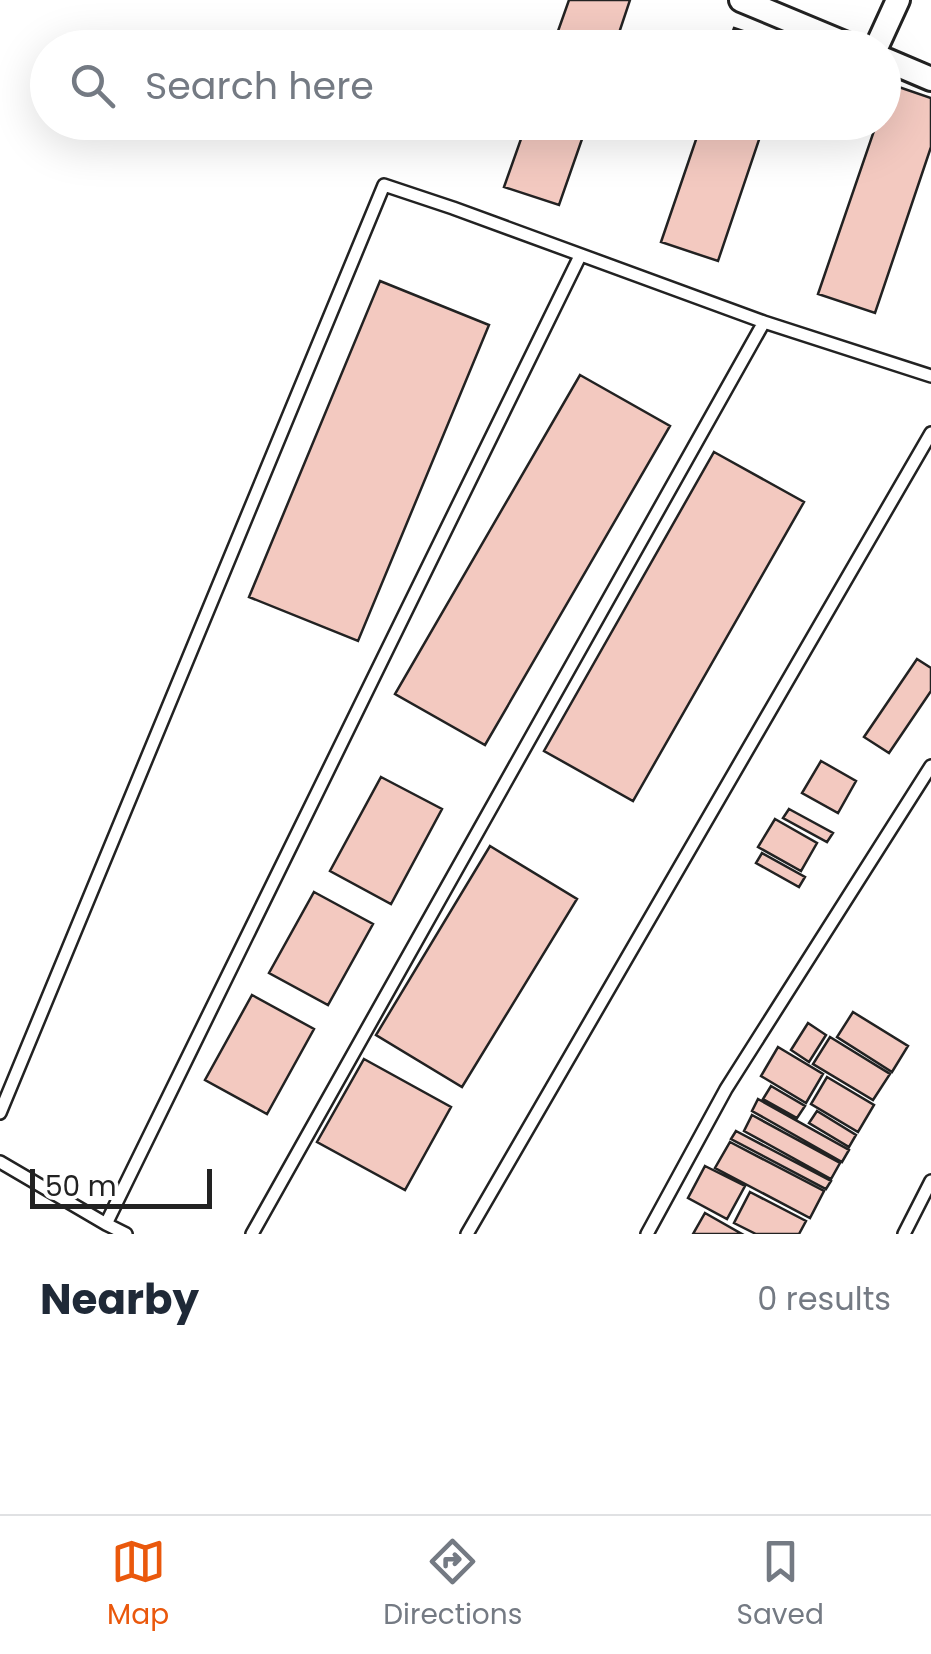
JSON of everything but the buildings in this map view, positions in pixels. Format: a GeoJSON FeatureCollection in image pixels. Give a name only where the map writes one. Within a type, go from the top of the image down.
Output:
{"type":"FeatureCollection","features":[{"type":"Feature","properties":{"kind":"street"},"geometry":{"type":"LineString","coordinates":[[741,0],[813,30]]}},
{"type":"Feature","properties":{"kind":"street"},"geometry":{"type":"LineString","coordinates":[[884,30],[898,0]]}},
{"type":"Feature","properties":{"kind":"street"},"geometry":{"type":"LineString","coordinates":[[901,67],[931,80]]}},
{"type":"Feature","properties":{"kind":"lane"},"geometry":{"type":"LineString","coordinates":[[0,1113],[384,184],[764,322],[931,376]]}},
{"type":"Feature","properties":{"kind":"lane"},"geometry":{"type":"LineString","coordinates":[[106,1224],[580,256]]}},
{"type":"Feature","properties":{"kind":"lane"},"geometry":{"type":"LineString","coordinates":[[252,1234],[764,322]]}},
{"type":"Feature","properties":{"kind":"lane"},"geometry":{"type":"LineString","coordinates":[[466,1234],[931,433]]}},
{"type":"Feature","properties":{"kind":"lane"},"geometry":{"type":"LineString","coordinates":[[646,1234],[726,1090],[931,766]]}},
{"type":"Feature","properties":{"kind":"lane"},"geometry":{"type":"LineString","coordinates":[[0,1162],[126,1234]]}},
{"type":"Feature","properties":{"kind":"lane"},"geometry":{"type":"LineString","coordinates":[[904,1234],[931,1182]]}}]}
